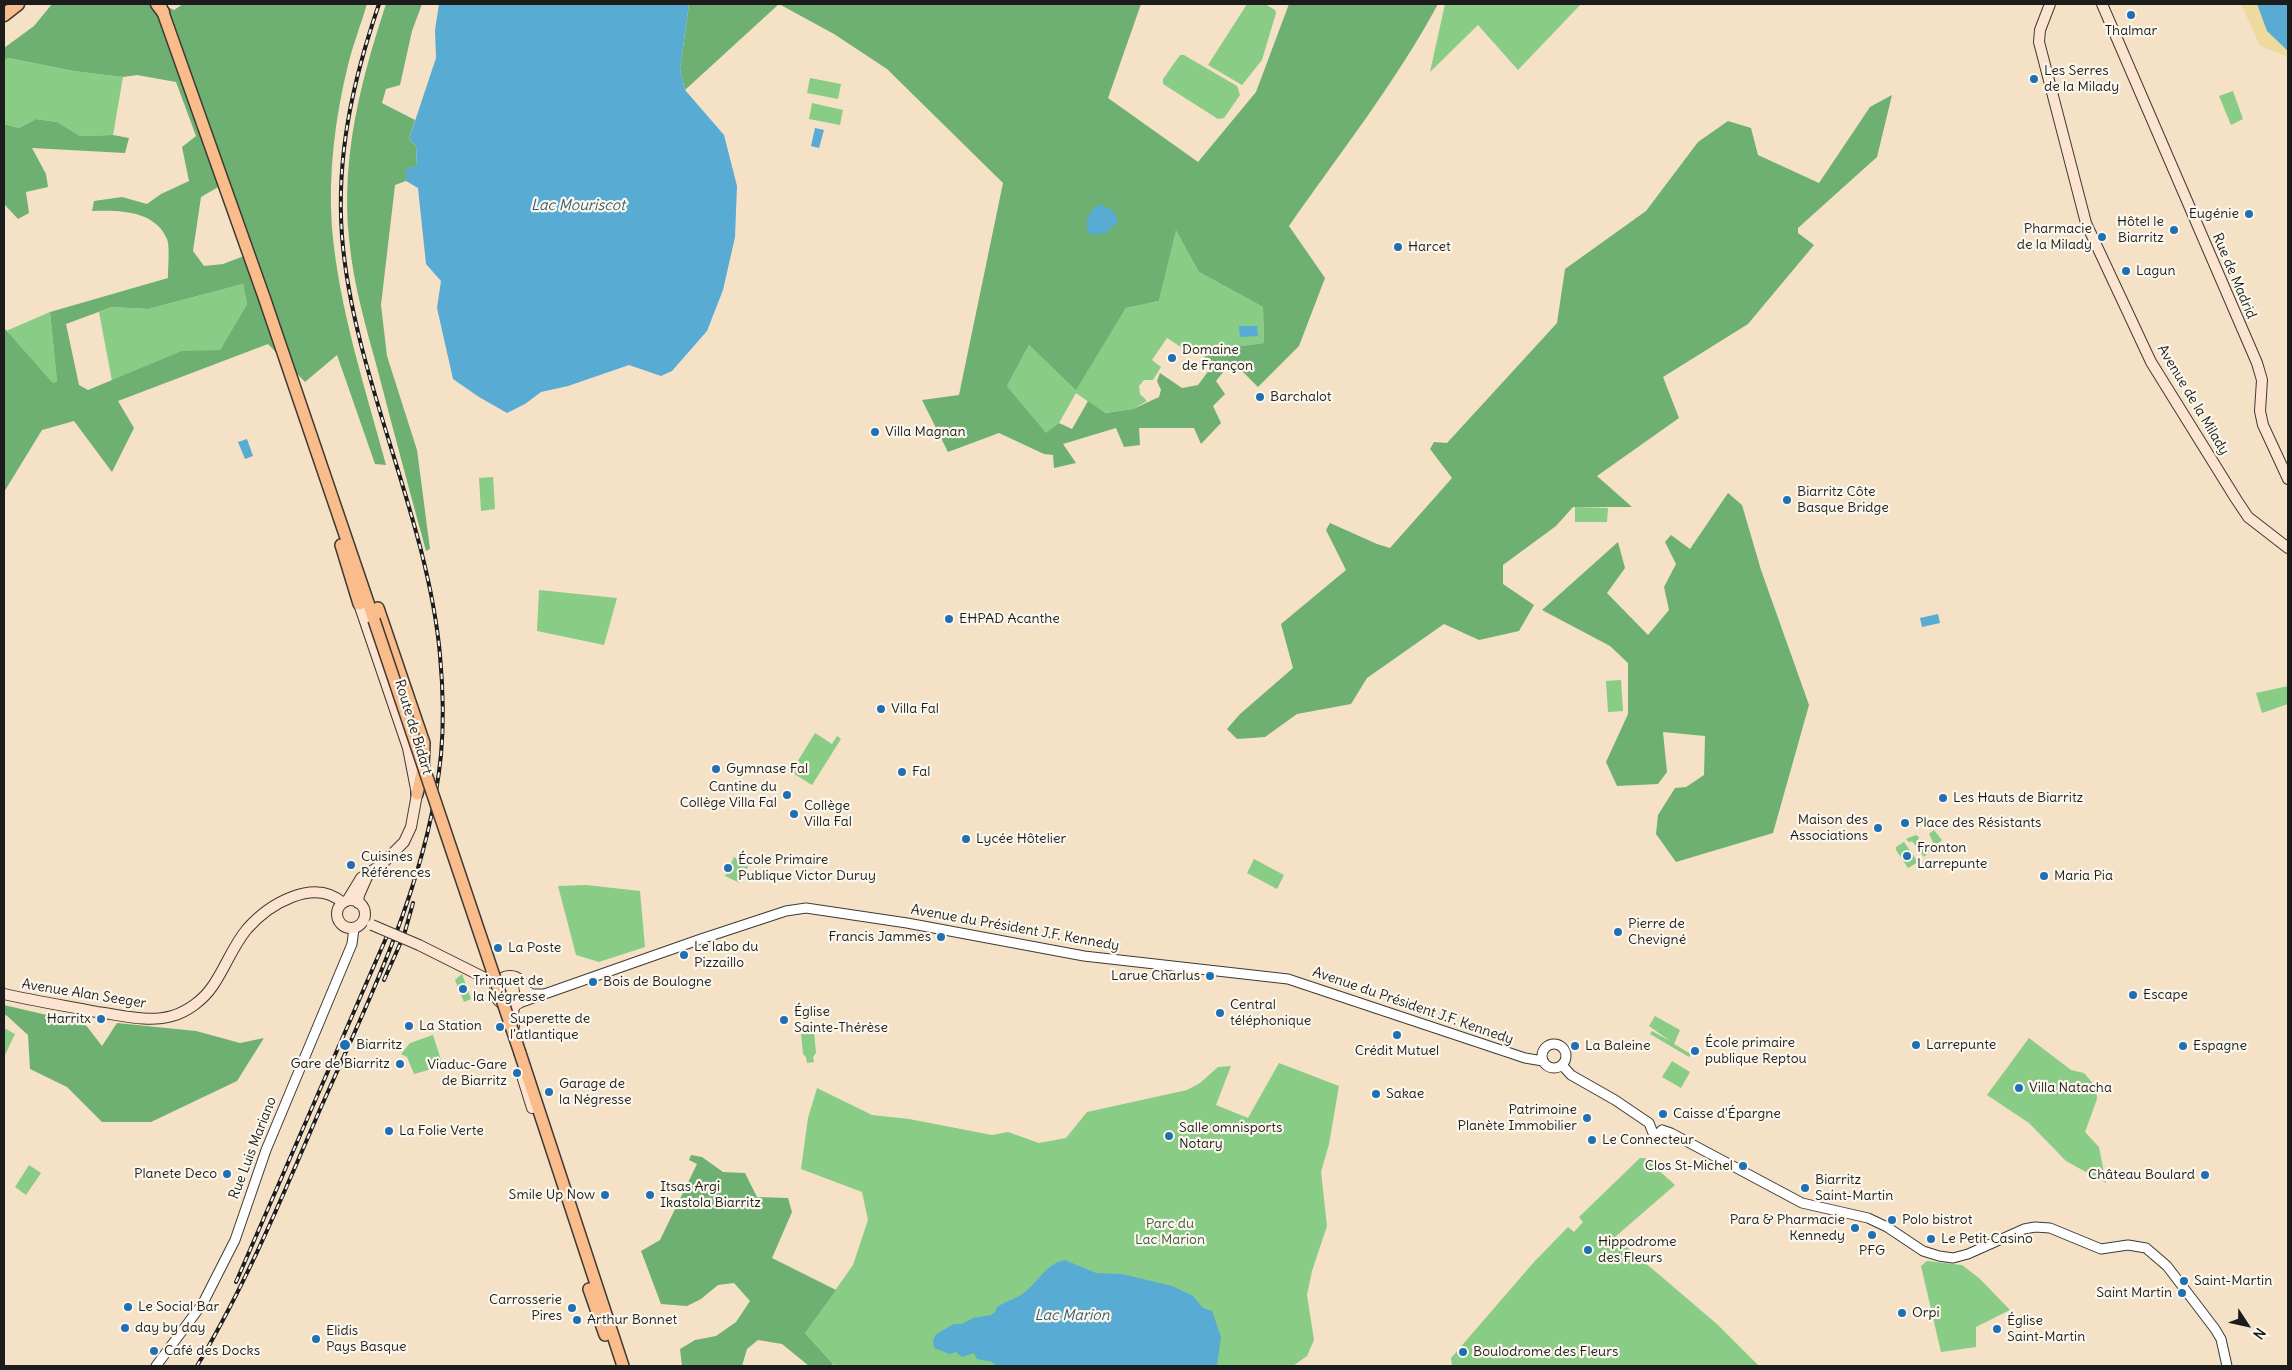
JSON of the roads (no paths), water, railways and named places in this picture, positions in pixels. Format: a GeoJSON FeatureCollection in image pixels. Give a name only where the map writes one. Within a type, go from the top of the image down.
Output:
{"type":"FeatureCollection","features":[{"type":"Feature","properties":{"kind":"highway"},"geometry":{"type":"LineString","coordinates":[[4,15],[18,4]]}},
{"type":"Feature","properties":{"kind":"main road","name":"Avenue de la Milady"},"geometry":{"type":"LineString","coordinates":[[2050,4],[2040,30],[2039,42],[2086,223],[2151,362],[2236,499],[2248,517],[2288,547]]}},
{"type":"Feature","properties":{"kind":"main road","name":"Rue de Madrid"},"geometry":{"type":"LineString","coordinates":[[2102,4],[2257,362],[2262,380],[2260,411],[2263,425],[2288,479]]}},
{"type":"Feature","properties":{"kind":"main road"},"geometry":{"type":"LineString","coordinates":[[160,6],[264,297],[468,894],[623,1366]]}},
{"type":"Feature","properties":{"kind":"main road"},"geometry":{"type":"LineString","coordinates":[[310,436],[327,500],[359,604]]}},
{"type":"Feature","properties":{"kind":"main road"},"geometry":{"type":"LineString","coordinates":[[334,503],[355,543],[424,743],[423,769],[417,794]]}},
{"type":"Feature","properties":{"kind":"main road","name":"Route de Bidart"},"geometry":{"type":"LineString","coordinates":[[345,902],[360,878],[369,874],[392,855],[407,838],[417,794],[408,748],[359,604]]}},
{"type":"Feature","properties":{"kind":"main road","name":"Route de Bidart"},"geometry":{"type":"LineString","coordinates":[[358,903],[362,887],[369,874]]}},
{"type":"Feature","properties":{"kind":"main road","name":"Avenue Alan Seeger"},"geometry":{"type":"LineString","coordinates":[[4,994],[144,1019],[172,1016],[192,1006],[212,987],[228,957],[247,930],[257,919],[274,907],[300,894],[312,892],[332,895],[345,902]]}},
{"type":"Feature","properties":{"kind":"main road"},"geometry":{"type":"LineString","coordinates":[[368,923],[364,909],[358,903],[345,902],[337,910],[338,920],[345,927],[354,928],[368,923],[419,945],[497,984]]}},
{"type":"Feature","properties":{"kind":"main road"},"geometry":{"type":"LineString","coordinates":[[514,1005],[500,1002],[496,998],[497,984],[503,978],[511,976],[519,980],[525,990],[514,1005],[507,1029],[599,1321],[623,1366]]}},
{"type":"Feature","properties":{"kind":"main road"},"geometry":{"type":"LineString","coordinates":[[514,1005],[512,1019],[546,1122],[562,1160],[598,1270],[624,1355],[623,1366]]}},
{"type":"Feature","properties":{"kind":"street","name":"Avenue du Président J.F. Kennedy"},"geometry":{"type":"LineString","coordinates":[[514,1005],[786,911],[806,908],[907,923],[1084,956],[1288,979],[1525,1058],[1543,1060]]}},
{"type":"Feature","properties":{"kind":"street","name":"Rue Luis Mariano"},"geometry":{"type":"LineString","coordinates":[[156,1366],[203,1303],[235,1240],[266,1150],[352,944],[354,928]]}},
{"type":"Feature","properties":{"kind":"street"},"geometry":{"type":"LineString","coordinates":[[525,990],[532,994],[543,994]]}},
{"type":"Feature","properties":{"kind":"street"},"geometry":{"type":"LineString","coordinates":[[1556,1045],[1563,1048],[1566,1055],[1562,1066],[1550,1068],[1543,1060],[1546,1048],[1556,1045]]}},
{"type":"Feature","properties":{"kind":"street"},"geometry":{"type":"LineString","coordinates":[[1562,1066],[1571,1075],[1630,1109],[1651,1126],[1658,1122],[1662,1126],[1662,1130],[1671,1133],[1802,1203],[1868,1218],[1887,1227],[1923,1251],[1939,1256],[1953,1258],[1968,1254],[2034,1227],[2050,1228],[2096,1248],[2128,1245],[2146,1248],[2160,1258],[2215,1329],[2222,1345],[2227,1366]]}},
{"type":"Feature","properties":{"kind":"water","name":"Lac Mouriscot"},"geometry":{"type":"Polygon","coordinates":[[[439,4],[689,4],[680,69],[685,90],[724,135],[737,186],[735,237],[723,290],[707,331],[672,371],[661,376],[629,365],[568,386],[541,392],[525,404],[507,413],[453,379],[437,308],[441,281],[426,264],[418,188],[406,181],[406,168],[417,166],[416,146],[409,139],[436,58],[435,30],[439,4]]]}},
{"type":"Feature","properties":{"kind":"water"},"geometry":{"type":"Polygon","coordinates":[[[2257,4],[2288,4],[2288,51],[2267,31],[2257,4]]]}},
{"type":"Feature","properties":{"kind":"water"},"geometry":{"type":"Polygon","coordinates":[[[815,128],[824,130],[819,148],[811,146],[815,128]]]}},
{"type":"Feature","properties":{"kind":"water"},"geometry":{"type":"Polygon","coordinates":[[[1100,204],[1114,212],[1118,222],[1106,233],[1092,235],[1087,227],[1088,218],[1100,204]]]}},
{"type":"Feature","properties":{"kind":"water"},"geometry":{"type":"Polygon","coordinates":[[[1239,326],[1257,326],[1258,336],[1240,337],[1239,326]]]}},
{"type":"Feature","properties":{"kind":"water"},"geometry":{"type":"Polygon","coordinates":[[[247,439],[253,456],[245,459],[238,442],[247,439]]]}},
{"type":"Feature","properties":{"kind":"water"},"geometry":{"type":"Polygon","coordinates":[[[1938,614],[1940,623],[1922,627],[1920,618],[1938,614]]]}},
{"type":"Feature","properties":{"kind":"water","name":"Lac Marion"},"geometry":{"type":"Polygon","coordinates":[[[1065,1260],[1096,1273],[1122,1274],[1172,1286],[1193,1296],[1203,1308],[1212,1311],[1221,1337],[1217,1366],[996,1366],[992,1362],[977,1359],[974,1353],[962,1357],[956,1352],[950,1354],[934,1348],[933,1341],[936,1334],[954,1324],[962,1324],[973,1318],[991,1315],[997,1307],[1030,1288],[1053,1265],[1065,1260]]]}},
{"type":"Feature","properties":{"kind":"railway"},"geometry":{"type":"LineString","coordinates":[[197,1366],[231,1305],[262,1242],[394,939],[410,895],[423,849],[434,802],[441,755],[443,718],[442,680],[433,602],[421,549],[360,341],[349,289],[342,236],[342,176],[348,118],[361,61],[379,4]]}},
{"type":"Feature","properties":{"kind":"railway"},"geometry":{"type":"LineString","coordinates":[[384,980],[404,935],[413,903]]}},
{"type":"Feature","properties":{"kind":"railway"},"geometry":{"type":"LineString","coordinates":[[236,1282],[390,929]]}},
{"type":"Feature","properties":{"kind":"place","name":"Thalmar"},"geometry":{"type":"Point","coordinates":[2131,15]}},
{"type":"Feature","properties":{"kind":"place","name":"Les Serres de la Milady"},"geometry":{"type":"Point","coordinates":[2034,79]}},
{"type":"Feature","properties":{"kind":"place","name":"Eugénie"},"geometry":{"type":"Point","coordinates":[2249,214]}},
{"type":"Feature","properties":{"kind":"place","name":"Hôtel le Biarritz"},"geometry":{"type":"Point","coordinates":[2174,230]}},
{"type":"Feature","properties":{"kind":"place","name":"Pharmacie de la Milady"},"geometry":{"type":"Point","coordinates":[2102,237]}},
{"type":"Feature","properties":{"kind":"place","name":"Harcet"},"geometry":{"type":"Point","coordinates":[1398,247]}},
{"type":"Feature","properties":{"kind":"place","name":"Lagun"},"geometry":{"type":"Point","coordinates":[2126,271]}},
{"type":"Feature","properties":{"kind":"place","name":"Domaine de Françon"},"geometry":{"type":"Point","coordinates":[1172,358]}},
{"type":"Feature","properties":{"kind":"place","name":"Barchalot"},"geometry":{"type":"Point","coordinates":[1260,397]}},
{"type":"Feature","properties":{"kind":"place","name":"Villa Magnan"},"geometry":{"type":"Point","coordinates":[875,432]}},
{"type":"Feature","properties":{"kind":"place","name":"Biarritz Côte Basque Bridge"},"geometry":{"type":"Point","coordinates":[1787,500]}},
{"type":"Feature","properties":{"kind":"place","name":"EHPAD Acanthe"},"geometry":{"type":"Point","coordinates":[949,619]}},
{"type":"Feature","properties":{"kind":"place","name":"Villa Fal"},"geometry":{"type":"Point","coordinates":[881,709]}},
{"type":"Feature","properties":{"kind":"place","name":"Gymnase Fal"},"geometry":{"type":"Point","coordinates":[716,769]}},
{"type":"Feature","properties":{"kind":"place","name":"Fal"},"geometry":{"type":"Point","coordinates":[902,772]}},
{"type":"Feature","properties":{"kind":"place","name":"Cantine du Collège Villa Fal"},"geometry":{"type":"Point","coordinates":[787,795]}},
{"type":"Feature","properties":{"kind":"place","name":"Les Hauts de Biarritz"},"geometry":{"type":"Point","coordinates":[1943,798]}},
{"type":"Feature","properties":{"kind":"place","name":"Collège Villa Fal"},"geometry":{"type":"Point","coordinates":[794,814]}},
{"type":"Feature","properties":{"kind":"place","name":"Place des Résistants"},"geometry":{"type":"Point","coordinates":[1905,823]}},
{"type":"Feature","properties":{"kind":"place","name":"Maison des Associations"},"geometry":{"type":"Point","coordinates":[1878,828]}},
{"type":"Feature","properties":{"kind":"place","name":"Lycée Hôtelier"},"geometry":{"type":"Point","coordinates":[966,839]}},
{"type":"Feature","properties":{"kind":"place","name":"Fronton Larrepunte"},"geometry":{"type":"Point","coordinates":[1907,856]}},
{"type":"Feature","properties":{"kind":"place","name":"Cuisines Références"},"geometry":{"type":"Point","coordinates":[351,865]}},
{"type":"Feature","properties":{"kind":"place","name":"École Primaire Publique Victor Duruy"},"geometry":{"type":"Point","coordinates":[728,868]}},
{"type":"Feature","properties":{"kind":"place","name":"Maria Pia"},"geometry":{"type":"Point","coordinates":[2044,876]}},
{"type":"Feature","properties":{"kind":"place","name":"Pierre de Chevigné"},"geometry":{"type":"Point","coordinates":[1618,932]}},
{"type":"Feature","properties":{"kind":"place","name":"Francis Jammes"},"geometry":{"type":"Point","coordinates":[941,937]}},
{"type":"Feature","properties":{"kind":"place","name":"La Poste"},"geometry":{"type":"Point","coordinates":[498,948]}},
{"type":"Feature","properties":{"kind":"place","name":"Le labo du Pizzaillo"},"geometry":{"type":"Point","coordinates":[684,955]}},
{"type":"Feature","properties":{"kind":"place","name":"Larue Charlus"},"geometry":{"type":"Point","coordinates":[1210,976]}},
{"type":"Feature","properties":{"kind":"place","name":"Bois de Boulogne"},"geometry":{"type":"Point","coordinates":[593,982]}},
{"type":"Feature","properties":{"kind":"place","name":"Trinquet de la Négresse"},"geometry":{"type":"Point","coordinates":[463,989]}},
{"type":"Feature","properties":{"kind":"place","name":"Escape"},"geometry":{"type":"Point","coordinates":[2133,995]}},
{"type":"Feature","properties":{"kind":"place","name":"Central téléphonique"},"geometry":{"type":"Point","coordinates":[1220,1013]}},
{"type":"Feature","properties":{"kind":"place","name":"Harritx"},"geometry":{"type":"Point","coordinates":[101,1019]}},
{"type":"Feature","properties":{"kind":"place","name":"Église Sainte-Thérèse"},"geometry":{"type":"Point","coordinates":[784,1020]}},
{"type":"Feature","properties":{"kind":"place","name":"La Station"},"geometry":{"type":"Point","coordinates":[409,1026]}},
{"type":"Feature","properties":{"kind":"place","name":"Superette de l'atlantique"},"geometry":{"type":"Point","coordinates":[500,1027]}},
{"type":"Feature","properties":{"kind":"place","name":"Crédit Mutuel"},"geometry":{"type":"Point","coordinates":[1397,1035]}},
{"type":"Feature","properties":{"kind":"place","name":"Biarritz"},"geometry":{"type":"Point","coordinates":[345,1045]}},
{"type":"Feature","properties":{"kind":"place","name":"Larrepunte"},"geometry":{"type":"Point","coordinates":[1916,1045]}},
{"type":"Feature","properties":{"kind":"place","name":"La Baleine"},"geometry":{"type":"Point","coordinates":[1575,1046]}},
{"type":"Feature","properties":{"kind":"place","name":"Espagne"},"geometry":{"type":"Point","coordinates":[2183,1046]}},
{"type":"Feature","properties":{"kind":"place","name":"École primaire publique Reptou"},"geometry":{"type":"Point","coordinates":[1695,1051]}},
{"type":"Feature","properties":{"kind":"place","name":"Gare de Biarritz"},"geometry":{"type":"Point","coordinates":[400,1064]}},
{"type":"Feature","properties":{"kind":"place","name":"Viaduc-Gare de Biarritz"},"geometry":{"type":"Point","coordinates":[517,1073]}},
{"type":"Feature","properties":{"kind":"place","name":"Villa Natacha"},"geometry":{"type":"Point","coordinates":[2019,1088]}},
{"type":"Feature","properties":{"kind":"place","name":"Garage de la Négresse"},"geometry":{"type":"Point","coordinates":[549,1092]}},
{"type":"Feature","properties":{"kind":"place","name":"Sakae"},"geometry":{"type":"Point","coordinates":[1376,1094]}},
{"type":"Feature","properties":{"kind":"place","name":"Caisse d'Épargne"},"geometry":{"type":"Point","coordinates":[1663,1114]}},
{"type":"Feature","properties":{"kind":"place","name":"Patrimoine Planète Immobilier"},"geometry":{"type":"Point","coordinates":[1587,1118]}},
{"type":"Feature","properties":{"kind":"place","name":"La Folie Verte"},"geometry":{"type":"Point","coordinates":[389,1131]}},
{"type":"Feature","properties":{"kind":"place","name":"Salle omnisports Notary"},"geometry":{"type":"Point","coordinates":[1169,1136]}},
{"type":"Feature","properties":{"kind":"place","name":"Le Connecteur"},"geometry":{"type":"Point","coordinates":[1592,1140]}},
{"type":"Feature","properties":{"kind":"place","name":"Clos St-Michel"},"geometry":{"type":"Point","coordinates":[1743,1166]}},
{"type":"Feature","properties":{"kind":"place","name":"Planete Deco"},"geometry":{"type":"Point","coordinates":[227,1174]}},
{"type":"Feature","properties":{"kind":"place","name":"Château Boulard"},"geometry":{"type":"Point","coordinates":[2205,1175]}},
{"type":"Feature","properties":{"kind":"place","name":"Biarritz Saint-Martin"},"geometry":{"type":"Point","coordinates":[1805,1188]}},
{"type":"Feature","properties":{"kind":"place","name":"Smile Up Now"},"geometry":{"type":"Point","coordinates":[605,1195]}},
{"type":"Feature","properties":{"kind":"place","name":"Itsas Argi Ikastola Biarritz"},"geometry":{"type":"Point","coordinates":[650,1195]}},
{"type":"Feature","properties":{"kind":"place","name":"Polo bistrot"},"geometry":{"type":"Point","coordinates":[1892,1220]}},
{"type":"Feature","properties":{"kind":"place","name":"Para & Pharmacie Kennedy"},"geometry":{"type":"Point","coordinates":[1855,1228]}},
{"type":"Feature","properties":{"kind":"place","name":"PFG"},"geometry":{"type":"Point","coordinates":[1872,1235]}},
{"type":"Feature","properties":{"kind":"place","name":"Le Petit Casino"},"geometry":{"type":"Point","coordinates":[1931,1239]}},
{"type":"Feature","properties":{"kind":"place","name":"Hippodrome des Fleurs"},"geometry":{"type":"Point","coordinates":[1588,1250]}},
{"type":"Feature","properties":{"kind":"place","name":"Saint-Martin"},"geometry":{"type":"Point","coordinates":[2184,1281]}},
{"type":"Feature","properties":{"kind":"place","name":"Saint Martin"},"geometry":{"type":"Point","coordinates":[2182,1293]}},
{"type":"Feature","properties":{"kind":"place","name":"Le Social Bar"},"geometry":{"type":"Point","coordinates":[128,1307]}},
{"type":"Feature","properties":{"kind":"place","name":"Carrosserie Pires"},"geometry":{"type":"Point","coordinates":[572,1308]}},
{"type":"Feature","properties":{"kind":"place","name":"Orpi"},"geometry":{"type":"Point","coordinates":[1902,1313]}},
{"type":"Feature","properties":{"kind":"place","name":"Arthur Bonnet"},"geometry":{"type":"Point","coordinates":[577,1320]}},
{"type":"Feature","properties":{"kind":"place","name":"day by day"},"geometry":{"type":"Point","coordinates":[125,1328]}},
{"type":"Feature","properties":{"kind":"place","name":"Église Saint-Martin"},"geometry":{"type":"Point","coordinates":[1997,1329]}},
{"type":"Feature","properties":{"kind":"place","name":"Elidis Pays Basque"},"geometry":{"type":"Point","coordinates":[316,1339]}},
{"type":"Feature","properties":{"kind":"place","name":"Café des Docks"},"geometry":{"type":"Point","coordinates":[154,1351]}},
{"type":"Feature","properties":{"kind":"place","name":"Boulodrome des Fleurs"},"geometry":{"type":"Point","coordinates":[1463,1352]}},
{"type":"Feature","properties":{"kind":"park label","name":"Parc du Lac Marion"},"geometry":{"type":"Point","coordinates":[1170,1232]}}]}
